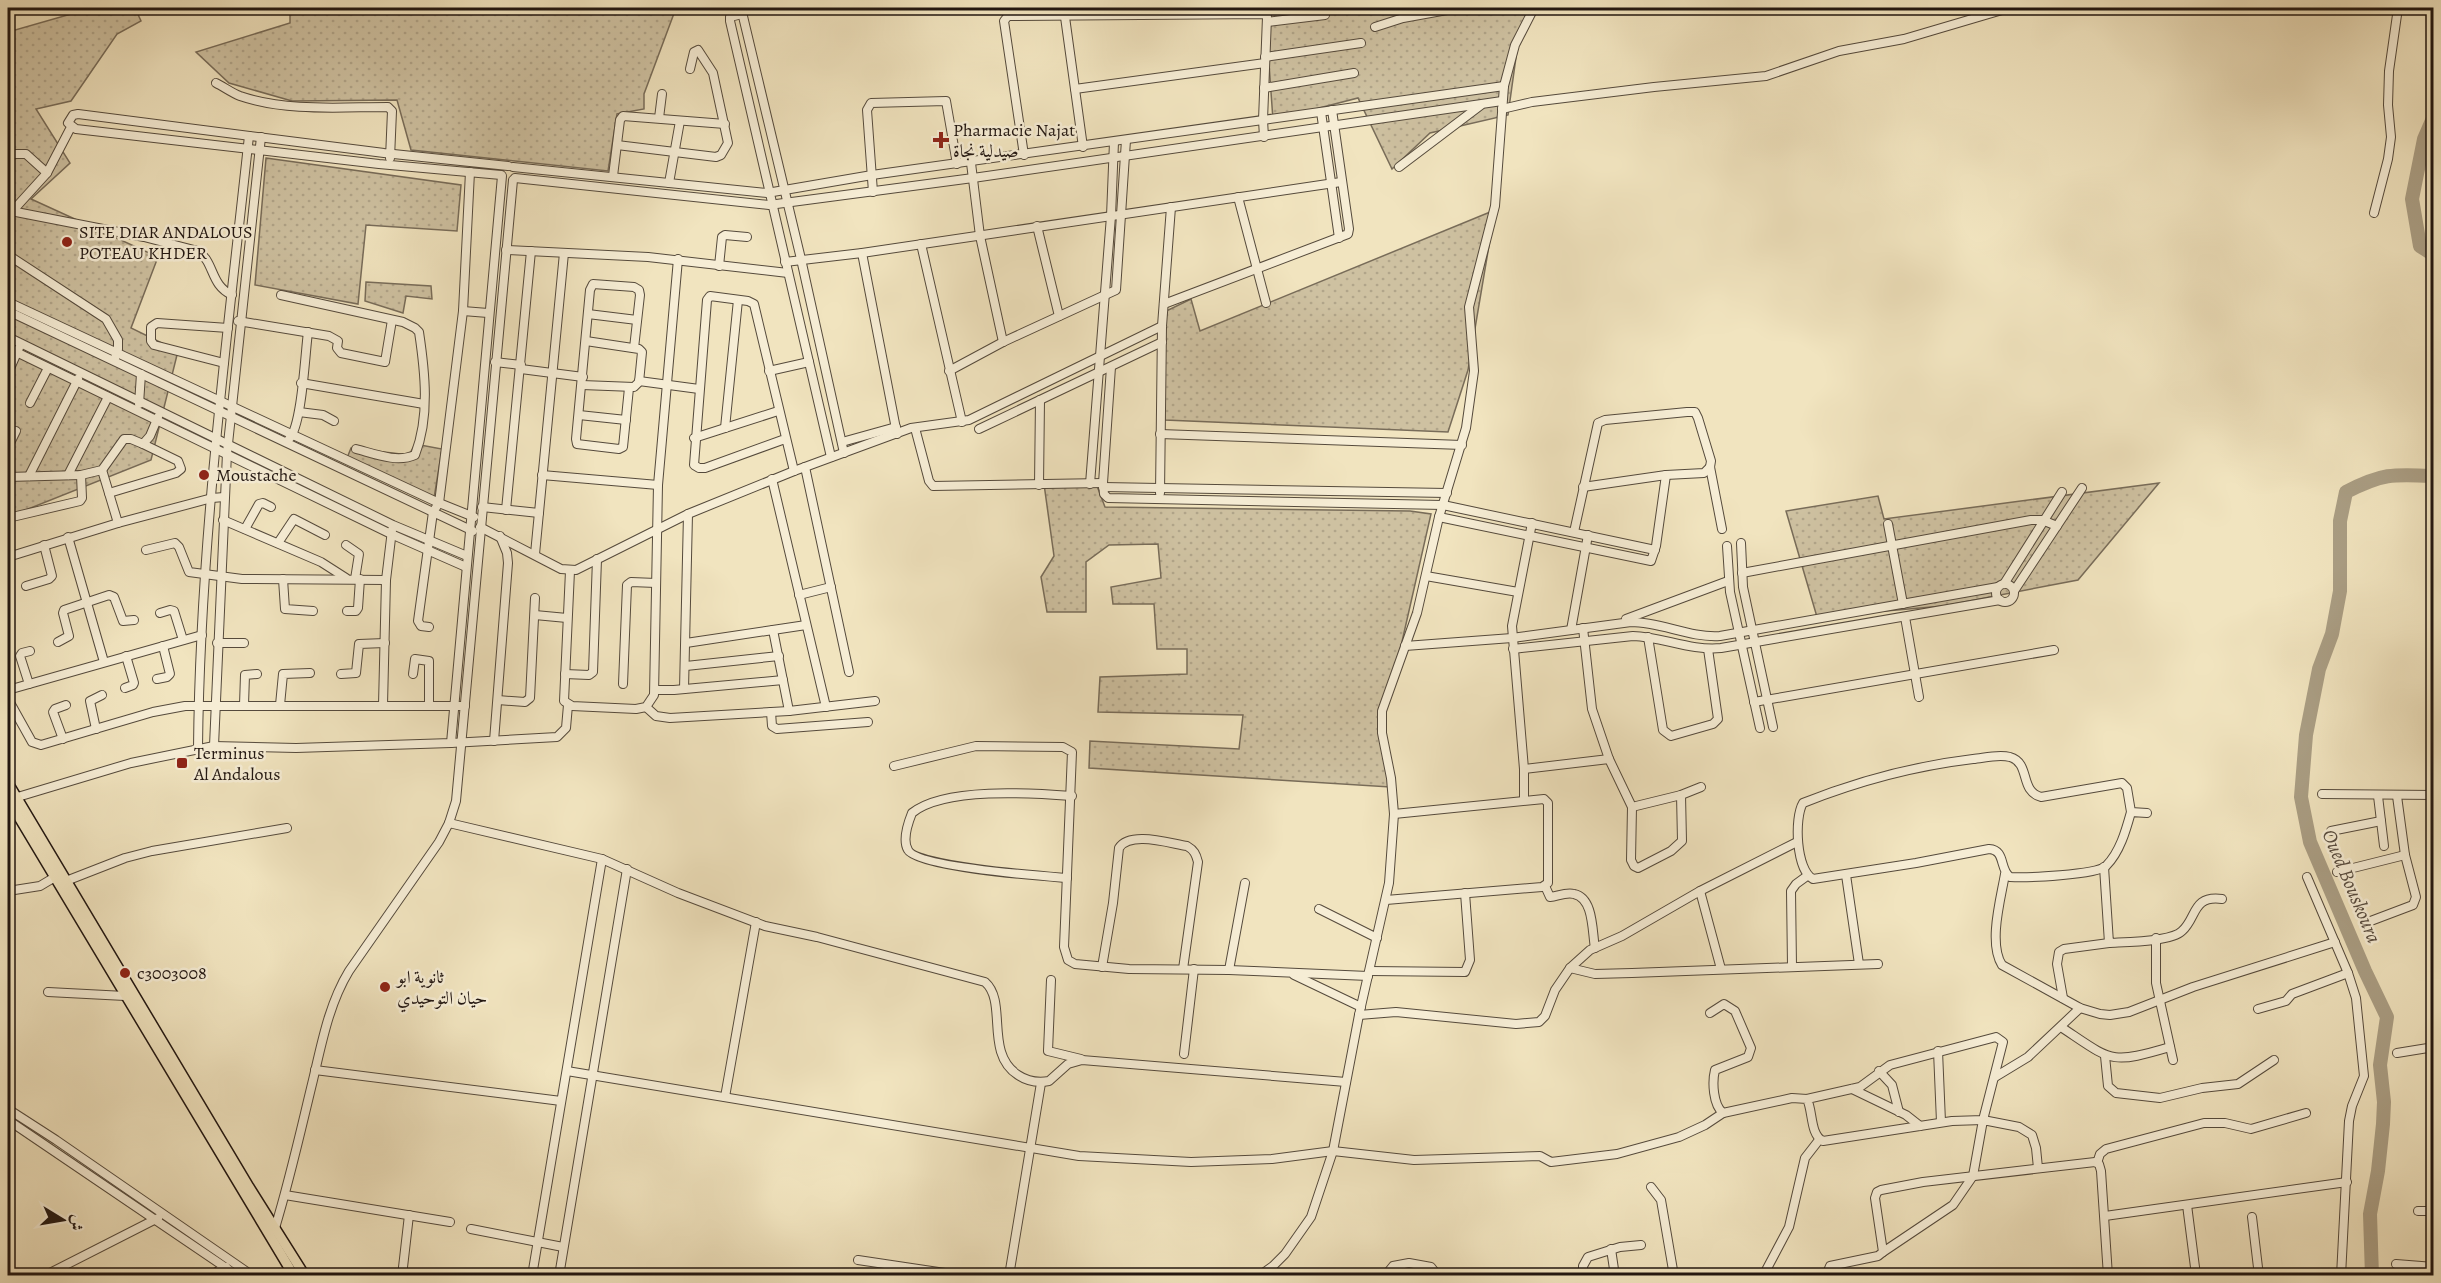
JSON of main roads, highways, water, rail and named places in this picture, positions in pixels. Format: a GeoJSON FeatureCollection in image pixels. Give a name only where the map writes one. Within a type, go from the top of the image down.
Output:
{"type":"FeatureCollection","features":[{"type":"Feature","properties":{"kind":"main road"},"geometry":{"type":"LineString","coordinates":[[8,783],[11,799],[55,877],[294,1275]]}},
{"type":"Feature","properties":{"kind":"main road"},"geometry":{"type":"LineString","coordinates":[[11,799],[66,881],[305,1275]]}},
{"type":"Feature","properties":{"kind":"waterway","name":"Oued Bouskoura"},"geometry":{"type":"LineString","coordinates":[[2434,116],[2424,139],[2412,199],[2420,246],[2434,255]]}},
{"type":"Feature","properties":{"kind":"waterway","name":"Oued Bouskoura"},"geometry":{"type":"LineString","coordinates":[[2372,1276],[2370,1214],[2383,1124],[2384,1102],[2380,1065],[2387,1017],[2310,842],[2301,797],[2306,735],[2319,669],[2332,634],[2340,591],[2340,521],[2346,492],[2388,476],[2434,476]]}},
{"type":"Feature","properties":{"kind":"railway"},"geometry":{"type":"LineString","coordinates":[[8,11],[19,8]]}},
{"type":"Feature","properties":{"kind":"place","name":"Pharmacie Najat صيدلية نجاة"},"geometry":{"type":"Point","coordinates":[941,140]}},
{"type":"Feature","properties":{"kind":"place","name":"SITE DIAR ANDALOUS POTEAU KHDER"},"geometry":{"type":"Point","coordinates":[67,242]}},
{"type":"Feature","properties":{"kind":"place","name":"Moustache"},"geometry":{"type":"Point","coordinates":[204,475]}},
{"type":"Feature","properties":{"kind":"place","name":"Terminus Al Andalous"},"geometry":{"type":"Point","coordinates":[182,763]}},
{"type":"Feature","properties":{"kind":"place","name":"c3003008"},"geometry":{"type":"Point","coordinates":[125,973]}},
{"type":"Feature","properties":{"kind":"place","name":"ثانوية ابو حيان التوحيدي"},"geometry":{"type":"Point","coordinates":[385,987]}}]}
